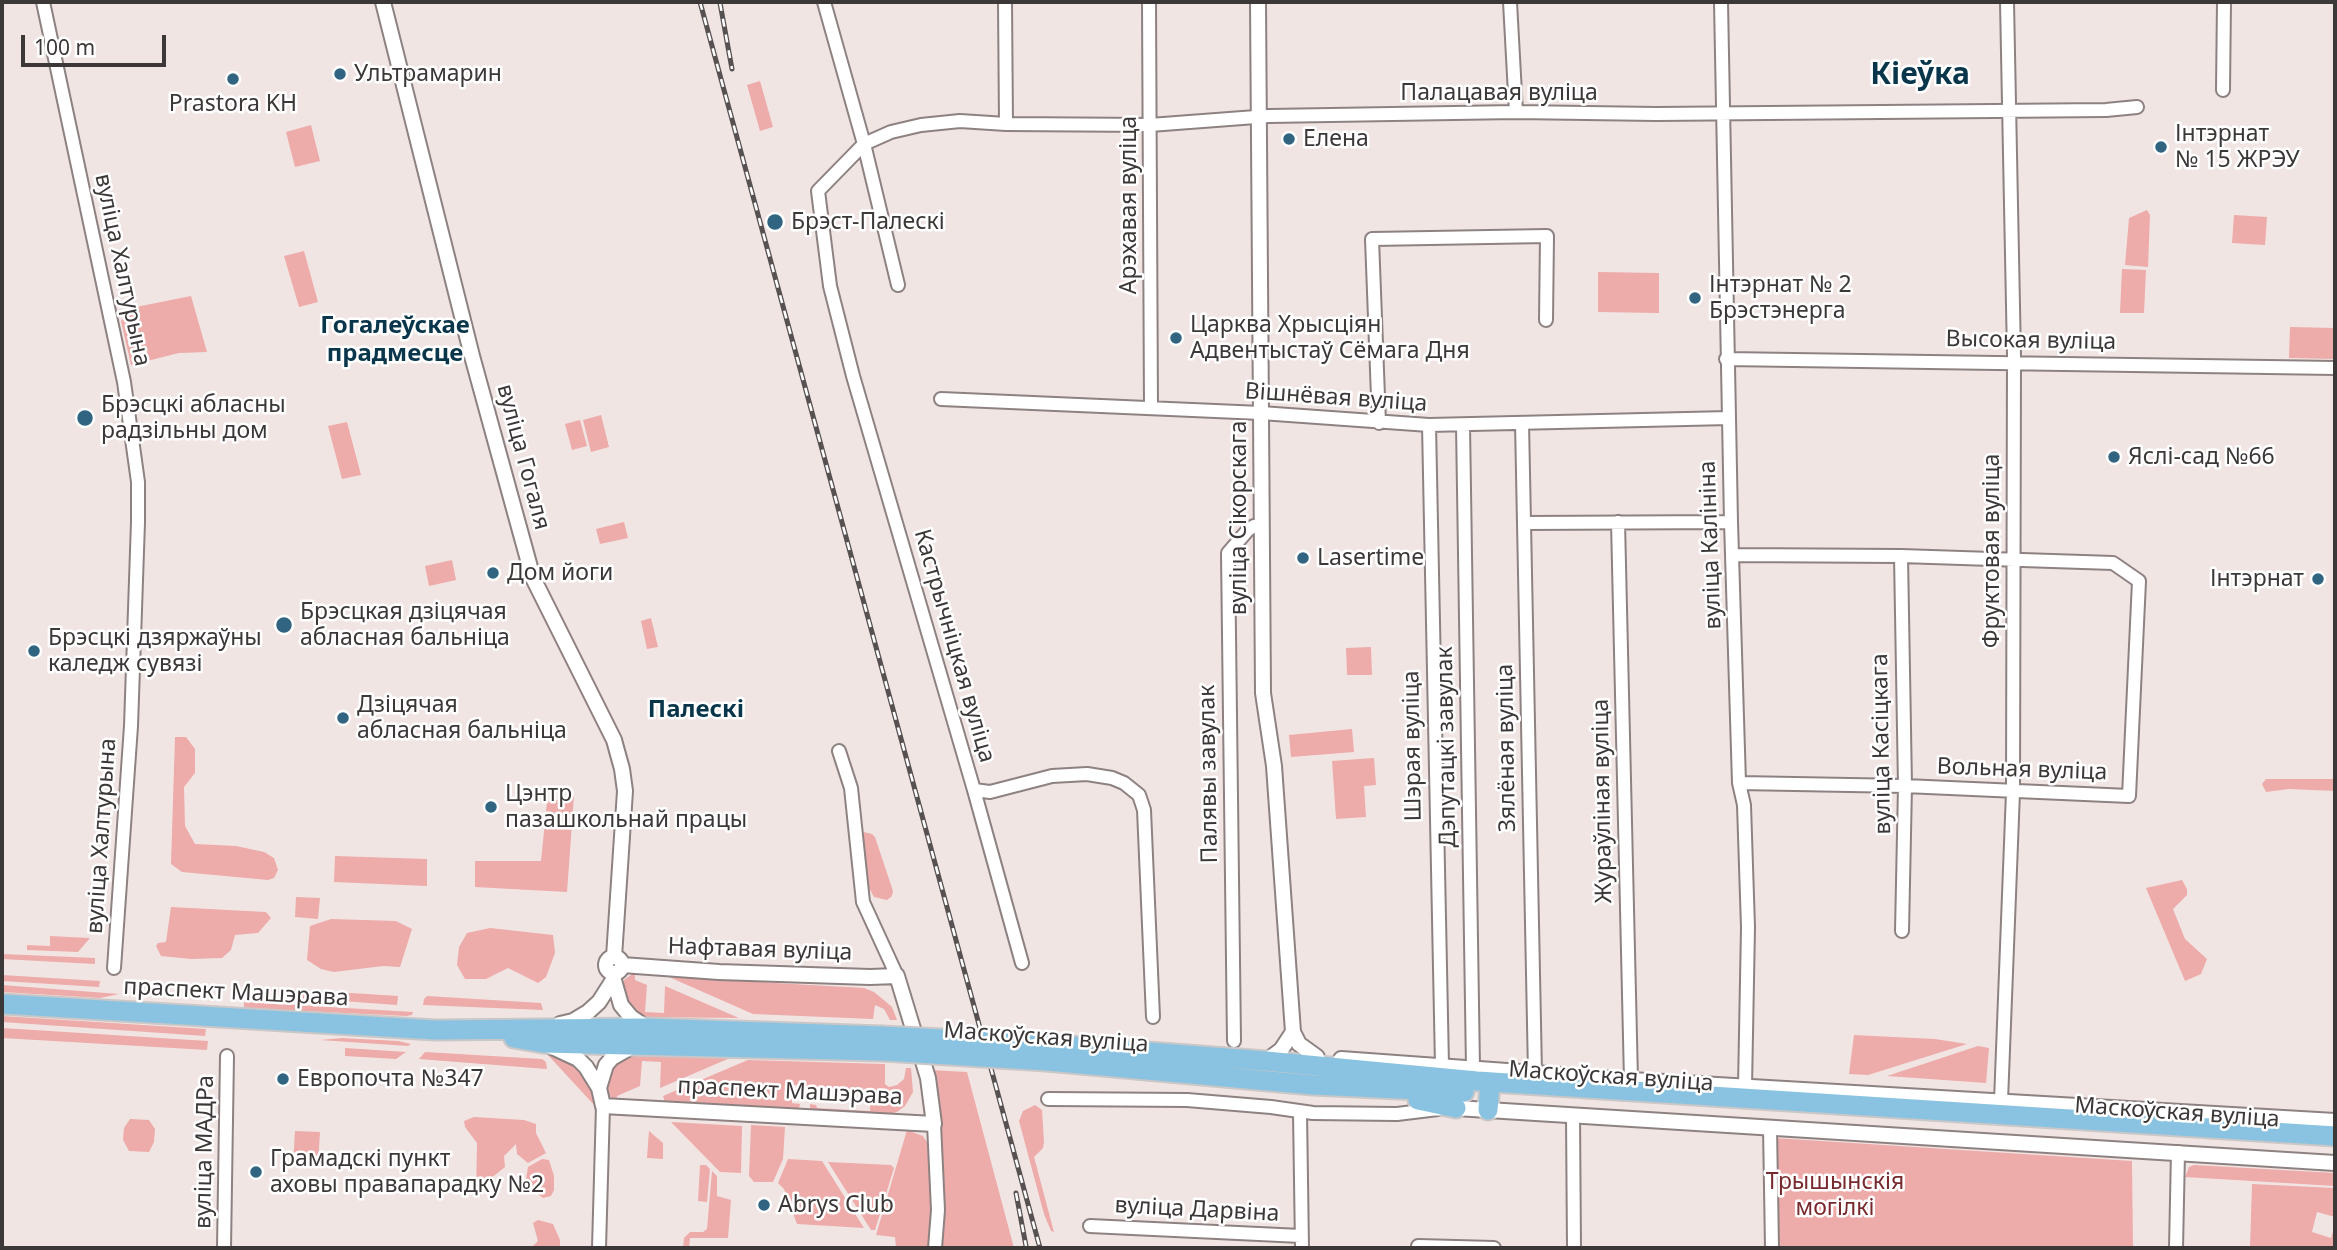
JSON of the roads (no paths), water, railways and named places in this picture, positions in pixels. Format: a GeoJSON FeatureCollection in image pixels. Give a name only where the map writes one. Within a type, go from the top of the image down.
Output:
{"type":"FeatureCollection","features":[{"type":"Feature","properties":{"kind":"main road","name":"праспект Машэрава"},"geometry":{"type":"LineString","coordinates":[[2,1004],[468,1030],[635,1045],[882,1043]]}},
{"type":"Feature","properties":{"kind":"main road","name":"праспект Машэрава"},"geometry":{"type":"LineString","coordinates":[[544,1035],[648,1028],[882,1043]]}},
{"type":"Feature","properties":{"kind":"main road","name":"Маскоўская вуліца"},"geometry":{"type":"LineString","coordinates":[[882,1043],[1045,1053],[1266,1060],[1482,1085],[2335,1147]]}},
{"type":"Feature","properties":{"kind":"main road","name":"Маскоўская вуліца"},"geometry":{"type":"LineString","coordinates":[[1045,1053],[1365,1089],[1482,1085],[2335,1136]]}},
{"type":"Feature","properties":{"kind":"main road"},"geometry":{"type":"LineString","coordinates":[[1365,1089],[1457,1108]]}},
{"type":"Feature","properties":{"kind":"street","name":"вуліца Халтурына"},"geometry":{"type":"LineString","coordinates":[[43,2],[124,382],[138,482],[131,726],[114,968]]}},
{"type":"Feature","properties":{"kind":"street","name":"вуліца Гогаля"},"geometry":{"type":"LineString","coordinates":[[383,2],[472,356],[533,578],[614,740],[622,769],[625,791],[615,969]]}},
{"type":"Feature","properties":{"kind":"street"},"geometry":{"type":"LineString","coordinates":[[824,2],[864,144],[898,285]]}},
{"type":"Feature","properties":{"kind":"street"},"geometry":{"type":"LineString","coordinates":[[1005,2],[1006,124]]}},
{"type":"Feature","properties":{"kind":"street","name":"Арэхавая вуліца"},"geometry":{"type":"LineString","coordinates":[[1149,2],[1152,408]]}},
{"type":"Feature","properties":{"kind":"street","name":"вуліца Сікорскага"},"geometry":{"type":"LineString","coordinates":[[1258,2],[1265,116],[1261,414],[1263,693],[1274,766],[1293,1032]]}},
{"type":"Feature","properties":{"kind":"street"},"geometry":{"type":"LineString","coordinates":[[1510,2],[1516,112]]}},
{"type":"Feature","properties":{"kind":"street","name":"вуліца Калініна"},"geometry":{"type":"LineString","coordinates":[[1721,2],[1726,359],[1740,783],[1744,805],[1748,927],[1745,1087]]}},
{"type":"Feature","properties":{"kind":"street","name":"Фруктовая вуліца"},"geometry":{"type":"LineString","coordinates":[[2001,1101],[2013,792],[2014,362],[2007,2]]}},
{"type":"Feature","properties":{"kind":"street"},"geometry":{"type":"LineString","coordinates":[[2223,90],[2224,2]]}},
{"type":"Feature","properties":{"kind":"street","name":"Палацавая вуліца"},"geometry":{"type":"LineString","coordinates":[[864,144],[891,132],[921,125],[960,121],[1150,125],[1265,116],[1516,112],[1656,114],[2122,110],[2137,107]]}},
{"type":"Feature","properties":{"kind":"street","name":"Кастрычніцкая вуліца"},"geometry":{"type":"LineString","coordinates":[[864,144],[818,191],[830,286],[853,376],[974,790],[990,792],[1052,776],[1087,774],[1112,778],[1124,783],[1139,795],[1145,824],[1153,1017]]}},
{"type":"Feature","properties":{"kind":"street"},"geometry":{"type":"LineString","coordinates":[[1379,423],[1372,239],[1547,236],[1545,320]]}},
{"type":"Feature","properties":{"kind":"street","name":"Высокая вуліца"},"geometry":{"type":"LineString","coordinates":[[1726,359],[2335,368]]}},
{"type":"Feature","properties":{"kind":"street","name":"Вішнёвая вуліца"},"geometry":{"type":"LineString","coordinates":[[941,399],[1152,408],[1429,425],[1729,418]]}},
{"type":"Feature","properties":{"kind":"street","name":"Зялёная вуліца"},"geometry":{"type":"LineString","coordinates":[[1522,423],[1535,1073]]}},
{"type":"Feature","properties":{"kind":"street","name":"Шэрая вуліца"},"geometry":{"type":"LineString","coordinates":[[1429,425],[1442,1066]]}},
{"type":"Feature","properties":{"kind":"street","name":"Дэпутацкі завулак"},"geometry":{"type":"LineString","coordinates":[[1463,425],[1482,1085]]}},
{"type":"Feature","properties":{"kind":"street","name":"Жураўліная вуліца"},"geometry":{"type":"LineString","coordinates":[[1618,522],[1631,1080]]}},
{"type":"Feature","properties":{"kind":"street"},"geometry":{"type":"LineString","coordinates":[[1524,523],[1731,522]]}},
{"type":"Feature","properties":{"kind":"street","name":"Палявы завулак"},"geometry":{"type":"LineString","coordinates":[[1234,1041],[1228,553],[1248,530],[1254,526],[1262,526]]}},
{"type":"Feature","properties":{"kind":"street"},"geometry":{"type":"LineString","coordinates":[[1732,555],[2013,559]]}},
{"type":"Feature","properties":{"kind":"street","name":"вуліца Касіцкага"},"geometry":{"type":"LineString","coordinates":[[1901,556],[1905,786],[1902,930]]}},
{"type":"Feature","properties":{"kind":"street","name":"Вольная вуліца"},"geometry":{"type":"LineString","coordinates":[[1740,783],[1905,786],[2129,796],[2139,581],[2113,563],[2013,559]]}},
{"type":"Feature","properties":{"kind":"street","name":"Нафтавая вуліца"},"geometry":{"type":"LineString","coordinates":[[839,751],[851,788],[863,902],[897,976],[928,1078],[934,1124]]}},
{"type":"Feature","properties":{"kind":"street"},"geometry":{"type":"LineString","coordinates":[[974,790],[1022,963]]}},
{"type":"Feature","properties":{"kind":"street","name":"Нафтавая вуліца"},"geometry":{"type":"LineString","coordinates":[[615,969],[897,976]]}},
{"type":"Feature","properties":{"kind":"street"},"geometry":{"type":"LineString","coordinates":[[615,969],[621,1005],[631,1017],[648,1028]]}},
{"type":"Feature","properties":{"kind":"street"},"geometry":{"type":"LineString","coordinates":[[598,1248],[603,1106],[599,1088],[592,1074],[578,1059],[544,1035],[573,1021],[600,1002],[615,969]]}},
{"type":"Feature","properties":{"kind":"street"},"geometry":{"type":"LineString","coordinates":[[1266,1060],[1281,1049],[1293,1032],[1299,1044],[1317,1057]]}},
{"type":"Feature","properties":{"kind":"street"},"geometry":{"type":"LineString","coordinates":[[599,1088],[606,1065],[612,1058],[635,1045]]}},
{"type":"Feature","properties":{"kind":"street","name":"вуліца МАДРа"},"geometry":{"type":"LineString","coordinates":[[225,1248],[227,1056]]}},
{"type":"Feature","properties":{"kind":"street","name":"Маскоўская вуліца"},"geometry":{"type":"LineString","coordinates":[[1266,1060],[1317,1057],[1442,1066],[1482,1085],[1573,1116],[2335,1163]]}},
{"type":"Feature","properties":{"kind":"street","name":"Маскоўская вуліца"},"geometry":{"type":"LineString","coordinates":[[1048,1099],[1187,1100],[1300,1112],[1397,1114],[1457,1108],[1482,1085],[1535,1073],[2335,1121]]}},
{"type":"Feature","properties":{"kind":"street","name":"праспект Машэрава"},"geometry":{"type":"LineString","coordinates":[[603,1106],[934,1124]]}},
{"type":"Feature","properties":{"kind":"street"},"geometry":{"type":"LineString","coordinates":[[1300,1112],[1301,1242]]}},
{"type":"Feature","properties":{"kind":"street"},"geometry":{"type":"LineString","coordinates":[[1573,1116],[1574,1248]]}},
{"type":"Feature","properties":{"kind":"street"},"geometry":{"type":"LineString","coordinates":[[934,1124],[938,1210],[935,1248]]}},
{"type":"Feature","properties":{"kind":"street"},"geometry":{"type":"LineString","coordinates":[[1770,1127],[1772,1248]]}},
{"type":"Feature","properties":{"kind":"street"},"geometry":{"type":"LineString","coordinates":[[2176,1248],[2178,1152]]}},
{"type":"Feature","properties":{"kind":"street","name":"вуліца Дарвіна"},"geometry":{"type":"LineString","coordinates":[[1090,1226],[1301,1242]]}},
{"type":"Feature","properties":{"kind":"street"},"geometry":{"type":"LineString","coordinates":[[1418,1246],[1494,1248]]}},
{"type":"Feature","properties":{"kind":"railway"},"geometry":{"type":"LineString","coordinates":[[700,2],[1040,1248]]}},
{"type":"Feature","properties":{"kind":"railway"},"geometry":{"type":"LineString","coordinates":[[720,3],[732,69]]}},
{"type":"Feature","properties":{"kind":"railway"},"geometry":{"type":"LineString","coordinates":[[1016,1193],[1026,1246]]}},
{"type":"Feature","properties":{"kind":"place","name":"Ультрамарин"},"geometry":{"type":"Point","coordinates":[340,74]}},
{"type":"Feature","properties":{"kind":"place","name":"Prastora KH"},"geometry":{"type":"Point","coordinates":[233,79]}},
{"type":"Feature","properties":{"kind":"place","name":"Елена"},"geometry":{"type":"Point","coordinates":[1289,139]}},
{"type":"Feature","properties":{"kind":"place","name":"Інтэрнат № 15 ЖРЭУ"},"geometry":{"type":"Point","coordinates":[2161,147]}},
{"type":"Feature","properties":{"kind":"place","name":"Брэст-Палескі"},"geometry":{"type":"Point","coordinates":[775,222]}},
{"type":"Feature","properties":{"kind":"place","name":"Інтэрнат № 2 Брэстэнерга"},"geometry":{"type":"Point","coordinates":[1695,298]}},
{"type":"Feature","properties":{"kind":"place","name":"Царква Хрысціян Адвентыстаў Сёмага Дня"},"geometry":{"type":"Point","coordinates":[1176,338]}},
{"type":"Feature","properties":{"kind":"place","name":"Брэсцкі абласны радзільны дом"},"geometry":{"type":"Point","coordinates":[85,418]}},
{"type":"Feature","properties":{"kind":"place","name":"Яслі-сад №66"},"geometry":{"type":"Point","coordinates":[2114,457]}},
{"type":"Feature","properties":{"kind":"place","name":"Lasertime"},"geometry":{"type":"Point","coordinates":[1303,558]}},
{"type":"Feature","properties":{"kind":"place","name":"Дом йоги"},"geometry":{"type":"Point","coordinates":[493,573]}},
{"type":"Feature","properties":{"kind":"place","name":"Інтэрнат"},"geometry":{"type":"Point","coordinates":[2318,579]}},
{"type":"Feature","properties":{"kind":"place","name":"Брэсцкая дзіцячая абласная бальніца"},"geometry":{"type":"Point","coordinates":[284,625]}},
{"type":"Feature","properties":{"kind":"place","name":"Брэсцкі дзяржаўны каледж сувязі"},"geometry":{"type":"Point","coordinates":[34,651]}},
{"type":"Feature","properties":{"kind":"place","name":"Дзіцячая абласная бальніца"},"geometry":{"type":"Point","coordinates":[343,718]}},
{"type":"Feature","properties":{"kind":"place","name":"Цэнтр пазашкольнай працы"},"geometry":{"type":"Point","coordinates":[491,807]}},
{"type":"Feature","properties":{"kind":"place","name":"Европочта №347"},"geometry":{"type":"Point","coordinates":[283,1079]}},
{"type":"Feature","properties":{"kind":"place","name":"Грамадскі пункт аховы правапарадку №2"},"geometry":{"type":"Point","coordinates":[256,1172]}},
{"type":"Feature","properties":{"kind":"place","name":"Abrys Club"},"geometry":{"type":"Point","coordinates":[764,1205]}},
{"type":"Feature","properties":{"kind":"district","name":"Кіеўка"},"geometry":{"type":"Point","coordinates":[1920,75]}},
{"type":"Feature","properties":{"kind":"district","name":"Гогалеўскае прадмесце"},"geometry":{"type":"Point","coordinates":[395,340]}},
{"type":"Feature","properties":{"kind":"district","name":"Палескі"},"geometry":{"type":"Point","coordinates":[696,710]}},
{"type":"Feature","properties":{"kind":"park label","name":"Трышынскія могілкі"},"geometry":{"type":"Point","coordinates":[1835,1195]}}]}
